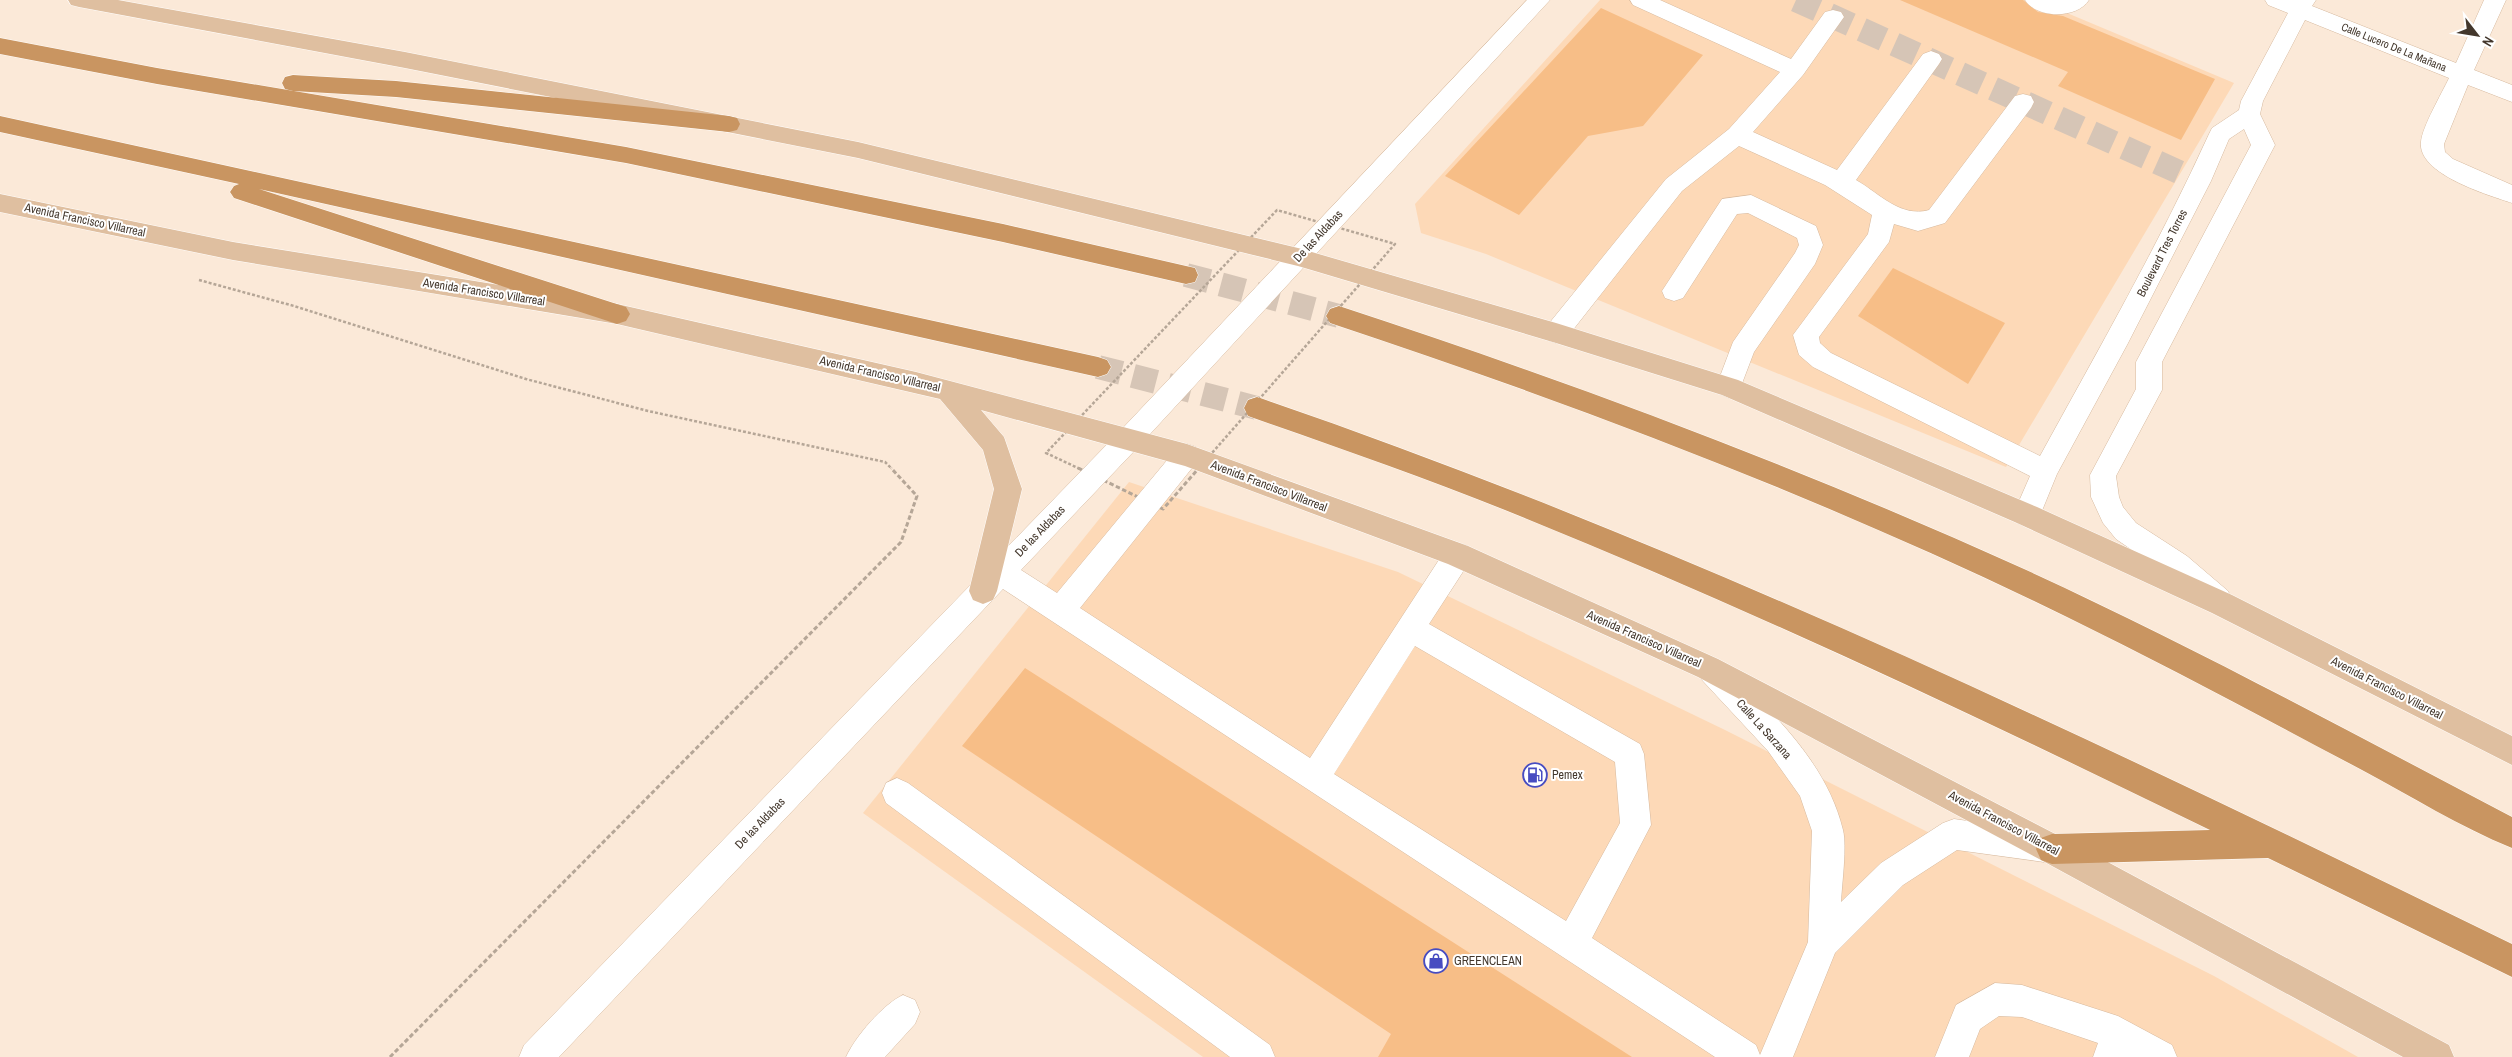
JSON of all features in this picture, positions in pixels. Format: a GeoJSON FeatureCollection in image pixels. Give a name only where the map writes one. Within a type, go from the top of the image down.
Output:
{"type":"FeatureCollection","features":[{"type":"Feature","properties":{"kind":"highway"},"geometry":{"type":"LineString","coordinates":[[0,46],[157,76],[626,154],[1003,233],[1186,275]]}},
{"type":"Feature","properties":{"kind":"highway"},"geometry":{"type":"LineString","coordinates":[[157,76],[396,89],[729,124]]}},
{"type":"Feature","properties":{"kind":"highway"},"geometry":{"type":"LineString","coordinates":[[0,124],[89,142],[1098,367]]}},
{"type":"Feature","properties":{"kind":"highway"},"geometry":{"type":"LineString","coordinates":[[89,142],[617,314]]}},
{"type":"Feature","properties":{"kind":"highway"},"geometry":{"type":"LineString","coordinates":[[1339,316],[1439,348],[1671,434],[1804,487],[2016,579],[2206,672],[2512,833]]}},
{"type":"Feature","properties":{"kind":"highway"},"geometry":{"type":"LineString","coordinates":[[1257,408],[1382,452],[1553,517],[1886,660],[2273,844],[2512,962]]}},
{"type":"Feature","properties":{"kind":"highway"},"geometry":{"type":"LineString","coordinates":[[2052,849],[2273,844]]}},
{"type":"Feature","properties":{"kind":"main road","name":"Avenida Francisco Villarreal"},"geometry":{"type":"LineString","coordinates":[[79,0],[405,60],[858,150],[1298,257],[1556,333],[1729,387],[2027,515],[2222,604],[2512,751]]}},
{"type":"Feature","properties":{"kind":"main road","name":"Avenida Francisco Villarreal"},"geometry":{"type":"LineString","coordinates":[[0,203],[233,251],[617,314],[948,390],[1187,455],[1458,555],[1708,668],[2052,849],[2437,1057]]}},
{"type":"Feature","properties":{"kind":"main road"},"geometry":{"type":"LineString","coordinates":[[948,390],[995,445],[1008,489],[992,581]]}},
{"type":"Feature","properties":{"kind":"street","name":"De las Aldabas"},"geometry":{"type":"LineString","coordinates":[[536,1057],[1130,438],[1539,0]]}},
{"type":"Feature","properties":{"kind":"street"},"geometry":{"type":"LineString","coordinates":[[1641,0],[1795,70]]}},
{"type":"Feature","properties":{"kind":"street"},"geometry":{"type":"LineString","coordinates":[[2036,0],[2061,8],[2075,4],[2078,0]]}},
{"type":"Feature","properties":{"kind":"street","name":"Calle Lucero De La Mañana"},"geometry":{"type":"LineString","coordinates":[[2276,0],[2303,5],[2512,94]]}},
{"type":"Feature","properties":{"kind":"street"},"geometry":{"type":"LineString","coordinates":[[2495,0],[2432,140],[2432,152],[2438,161],[2451,168],[2512,194]]}},
{"type":"Feature","properties":{"kind":"street"},"geometry":{"type":"LineString","coordinates":[[2222,604],[2177,565],[2126,531],[2113,515],[2105,497],[2103,474],[2149,390],[2149,362],[2263,145],[2249,114],[2252,102],[2303,5]]}},
{"type":"Feature","properties":{"kind":"street"},"geometry":{"type":"LineString","coordinates":[[1556,333],[1674,185],[1737,135],[1795,70],[1833,17]]}},
{"type":"Feature","properties":{"kind":"street"},"geometry":{"type":"LineString","coordinates":[[1841,183],[1932,59]]}},
{"type":"Feature","properties":{"kind":"street"},"geometry":{"type":"LineString","coordinates":[[1737,135],[1841,183],[1872,201],[1884,212],[1918,222],[1937,217],[2023,102]]}},
{"type":"Feature","properties":{"kind":"street","name":"Boulevard Tres Torres"},"geometry":{"type":"LineString","coordinates":[[2027,515],[2045,471],[2114,345],[2199,181],[2220,134],[2249,114]]}},
{"type":"Feature","properties":{"kind":"street"},"geometry":{"type":"LineString","coordinates":[[1674,291],[1730,205],[1752,204],[1807,232],[1811,245],[1806,256],[1742,349],[1729,387]]}},
{"type":"Feature","properties":{"kind":"street"},"geometry":{"type":"LineString","coordinates":[[1884,212],[1880,236],[1806,335],[1808,348],[1822,360],[2045,471]]}},
{"type":"Feature","properties":{"kind":"street"},"geometry":{"type":"LineString","coordinates":[[2114,345],[2149,362]]}},
{"type":"Feature","properties":{"kind":"street"},"geometry":{"type":"LineString","coordinates":[[1060,610],[1187,455]]}},
{"type":"Feature","properties":{"kind":"street"},"geometry":{"type":"LineString","coordinates":[[1314,778],[1458,555]]}},
{"type":"Feature","properties":{"kind":"street"},"geometry":{"type":"LineString","coordinates":[[992,581],[1060,610],[1314,778],[1572,943],[1744,1057]]}},
{"type":"Feature","properties":{"kind":"street"},"geometry":{"type":"LineString","coordinates":[[1410,628],[1629,754],[1636,825],[1572,943]]}},
{"type":"Feature","properties":{"kind":"street","name":"Calle La Sarzana"},"geometry":{"type":"LineString","coordinates":[[1708,668],[1779,742],[1812,788],[1828,831],[1824,942],[1776,1057]]}},
{"type":"Feature","properties":{"kind":"street"},"geometry":{"type":"LineString","coordinates":[[897,793],[1258,1057]]}},
{"type":"Feature","properties":{"kind":"street","name":"Calle La Sarzana"},"geometry":{"type":"LineString","coordinates":[[1824,942],[1892,874],[1954,834],[2052,849]]}},
{"type":"Feature","properties":{"kind":"street"},"geometry":{"type":"LineString","coordinates":[[1952,1057],[1968,1017],[1995,999],[2022,1001],[2114,1045],[2160,1057]]}},
{"type":"Feature","properties":{"kind":"street"},"geometry":{"type":"LineString","coordinates":[[863,1057],[903,1012]]}},
{"type":"Feature","properties":{"kind":"path"},"geometry":{"type":"LineString","coordinates":[[1046,453],[1277,210]]}},
{"type":"Feature","properties":{"kind":"path"},"geometry":{"type":"LineString","coordinates":[[191,278],[294,306],[554,387],[648,412],[885,462],[917,496],[901,542],[390,1057]]}},
{"type":"Feature","properties":{"kind":"shaded area"},"geometry":{"type":"Polygon","coordinates":[[[1600,0],[2036,0],[2234,83],[2006,467],[1486,254],[1421,233],[1415,204],[1600,0]]]}},
{"type":"Feature","properties":{"kind":"shaded area"},"geometry":{"type":"Polygon","coordinates":[[[1129,482],[1398,572],[1725,730],[2214,976],[2358,1057],[1203,1057],[863,813],[1129,482]]]}},
{"type":"Feature","properties":{"kind":"building"},"geometry":{"type":"Polygon","coordinates":[[[1900,0],[2023,0],[2038,12],[2063,16],[2215,79],[2181,140],[2058,86],[2068,72],[1900,0]]]}},
{"type":"Feature","properties":{"kind":"building"},"geometry":{"type":"Polygon","coordinates":[[[1601,8],[1703,55],[1643,126],[1588,136],[1519,215],[1445,176],[1601,8]]]}},
{"type":"Feature","properties":{"kind":"building"},"geometry":{"type":"Polygon","coordinates":[[[1893,268],[2005,323],[1968,384],[1858,316],[1893,268]]]}},
{"type":"Feature","properties":{"kind":"building"},"geometry":{"type":"Polygon","coordinates":[[[1025,668],[1632,1057],[1378,1057],[1391,1034],[962,746],[1025,668]]]}},
{"type":"Feature","properties":{"kind":"tunnel"},"geometry":{"type":"LineString","coordinates":[[1796,0],[2199,181]]}},
{"type":"Feature","properties":{"kind":"tunnel"},"geometry":{"type":"LineString","coordinates":[[1186,275],[1339,316]]}},
{"type":"Feature","properties":{"kind":"tunnel"},"geometry":{"type":"LineString","coordinates":[[1098,367],[1257,408]]}},
{"type":"Feature","properties":{"kind":"place","name":"Pemex"},"geometry":{"type":"Point","coordinates":[1535,775]}},
{"type":"Feature","properties":{"kind":"place","name":"GREENCLEAN"},"geometry":{"type":"Point","coordinates":[1436,961]}}]}
